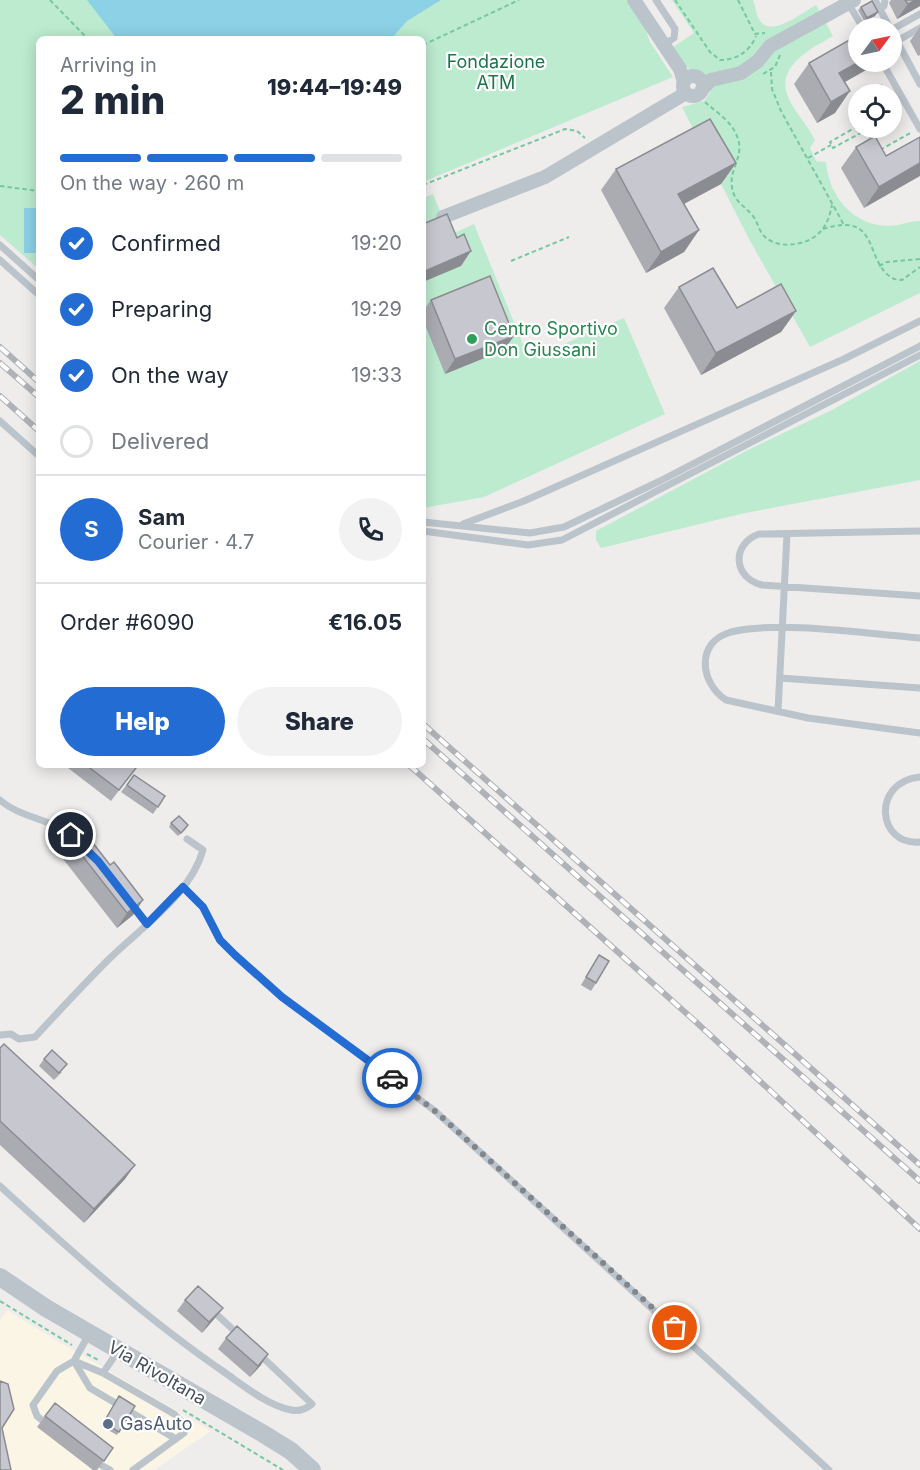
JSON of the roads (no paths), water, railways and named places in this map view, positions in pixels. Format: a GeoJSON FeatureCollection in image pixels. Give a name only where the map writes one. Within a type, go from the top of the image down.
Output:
{"type":"FeatureCollection","features":[{"type":"Feature","properties":{"kind":"street"},"geometry":{"type":"LineString","coordinates":[[634,0],[680,69],[685,88],[695,96],[701,94],[711,80],[741,73],[758,61],[770,46],[851,2]]}},
{"type":"Feature","properties":{"kind":"street"},"geometry":{"type":"LineString","coordinates":[[443,217],[545,177],[597,147],[685,88]]}},
{"type":"Feature","properties":{"kind":"street","name":"Via Rivoltana"},"geometry":{"type":"LineString","coordinates":[[0,1277],[89,1334],[262,1433],[291,1451],[312,1470]]}},
{"type":"Feature","properties":{"kind":"lane"},"geometry":{"type":"LineString","coordinates":[[656,0],[676,34],[664,45]]}},
{"type":"Feature","properties":{"kind":"lane"},"geometry":{"type":"LineString","coordinates":[[875,0],[884,18]]}},
{"type":"Feature","properties":{"kind":"lane"},"geometry":{"type":"LineString","coordinates":[[879,9],[884,6],[885,0]]}},
{"type":"Feature","properties":{"kind":"lane"},"geometry":{"type":"LineString","coordinates":[[851,2],[858,18]]}},
{"type":"Feature","properties":{"kind":"lane"},"geometry":{"type":"LineString","coordinates":[[902,24],[920,15]]}},
{"type":"Feature","properties":{"kind":"lane"},"geometry":{"type":"LineString","coordinates":[[902,38],[920,28]]}},
{"type":"Feature","properties":{"kind":"lane"},"geometry":{"type":"LineString","coordinates":[[902,50],[920,84]]}},
{"type":"Feature","properties":{"kind":"lane"},"geometry":{"type":"LineString","coordinates":[[912,69],[920,64]]}},
{"type":"Feature","properties":{"kind":"lane"},"geometry":{"type":"LineString","coordinates":[[888,72],[920,129]]}},
{"type":"Feature","properties":{"kind":"lane"},"geometry":{"type":"LineString","coordinates":[[0,245],[36,277]]}},
{"type":"Feature","properties":{"kind":"lane"},"geometry":{"type":"LineString","coordinates":[[0,260],[36,292]]}},
{"type":"Feature","properties":{"kind":"lane"},"geometry":{"type":"LineString","coordinates":[[458,525],[524,501],[844,359],[920,321]]}},
{"type":"Feature","properties":{"kind":"lane"},"geometry":{"type":"LineString","coordinates":[[426,522],[531,533],[564,527],[660,481],[920,346]]}},
{"type":"Feature","properties":{"kind":"lane"},"geometry":{"type":"LineString","coordinates":[[426,531],[528,546],[562,540],[920,355]]}},
{"type":"Feature","properties":{"kind":"lane"},"geometry":{"type":"LineString","coordinates":[[0,422],[36,453]]}},
{"type":"Feature","properties":{"kind":"lane"},"geometry":{"type":"LineString","coordinates":[[920,531],[752,537],[745,542],[738,556],[739,564],[747,578],[762,585],[920,596]]}},
{"type":"Feature","properties":{"kind":"lane"},"geometry":{"type":"LineString","coordinates":[[778,711],[787,534]]}},
{"type":"Feature","properties":{"kind":"lane"},"geometry":{"type":"LineString","coordinates":[[920,638],[783,628],[728,633],[717,639],[705,660],[707,678],[716,693],[726,700],[778,711],[920,733]]}},
{"type":"Feature","properties":{"kind":"lane"},"geometry":{"type":"LineString","coordinates":[[780,678],[920,688]]}},
{"type":"Feature","properties":{"kind":"lane"},"geometry":{"type":"LineString","coordinates":[[920,777],[897,784],[891,791],[885,807],[885,816],[892,831],[905,840],[920,842]]}},
{"type":"Feature","properties":{"kind":"lane"},"geometry":{"type":"LineString","coordinates":[[0,800],[9,808],[56,825],[71,835]]}},
{"type":"Feature","properties":{"kind":"lane"},"geometry":{"type":"LineString","coordinates":[[0,1035],[10,1034],[19,1040],[35,1037],[110,958],[183,887],[197,871],[203,850],[187,839]]}},
{"type":"Feature","properties":{"kind":"lane"},"geometry":{"type":"LineString","coordinates":[[183,887],[203,907],[220,940],[235,955],[288,1002],[435,1111],[829,1470]]}},
{"type":"Feature","properties":{"kind":"lane"},"geometry":{"type":"LineString","coordinates":[[126,897],[147,924]]}},
{"type":"Feature","properties":{"kind":"lane"},"geometry":{"type":"LineString","coordinates":[[0,1186],[90,1269],[204,1358],[254,1393],[280,1407],[300,1410],[312,1404],[209,1307]]}},
{"type":"Feature","properties":{"kind":"lane"},"geometry":{"type":"LineString","coordinates":[[42,1420],[37,1416],[33,1405],[57,1371],[74,1361],[89,1334]]}},
{"type":"Feature","properties":{"kind":"lane"},"geometry":{"type":"LineString","coordinates":[[103,1373],[118,1351]]}},
{"type":"Feature","properties":{"kind":"lane"},"geometry":{"type":"LineString","coordinates":[[74,1361],[103,1373],[174,1414],[182,1422],[184,1433],[133,1470]]}},
{"type":"Feature","properties":{"kind":"lane"},"geometry":{"type":"LineString","coordinates":[[74,1361],[90,1388],[176,1439]]}},
{"type":"Feature","properties":{"kind":"lane"},"geometry":{"type":"LineString","coordinates":[[101,1465],[110,1470]]}},
{"type":"Feature","properties":{"kind":"water"},"geometry":{"type":"Polygon","coordinates":[[[87,0],[441,0],[407,21],[394,36],[115,36],[87,0]]]}},
{"type":"Feature","properties":{"kind":"water"},"geometry":{"type":"Polygon","coordinates":[[[24,208],[36,208],[36,253],[24,253],[24,208]]]}},
{"type":"Feature","properties":{"kind":"railway"},"geometry":{"type":"LineString","coordinates":[[0,347],[36,379]]}},
{"type":"Feature","properties":{"kind":"railway"},"geometry":{"type":"LineString","coordinates":[[0,363],[36,394]]}},
{"type":"Feature","properties":{"kind":"railway"},"geometry":{"type":"LineString","coordinates":[[0,396],[36,428]]}},
{"type":"Feature","properties":{"kind":"railway"},"geometry":{"type":"LineString","coordinates":[[426,727],[920,1165]]}},
{"type":"Feature","properties":{"kind":"railway"},"geometry":{"type":"LineString","coordinates":[[426,742],[920,1181]]}},
{"type":"Feature","properties":{"kind":"railway"},"geometry":{"type":"LineString","coordinates":[[412,768],[696,1022],[920,1229]]}},
{"type":"Feature","properties":{"kind":"place","name":"Centro Sportivo Don Giussani"},"geometry":{"type":"Point","coordinates":[472,339]}},
{"type":"Feature","properties":{"kind":"place","name":"GasAuto"},"geometry":{"type":"Point","coordinates":[108,1424]}},
{"type":"Feature","properties":{"kind":"park label","name":"Fondazione ATM"},"geometry":{"type":"Point","coordinates":[496,72]}}]}
